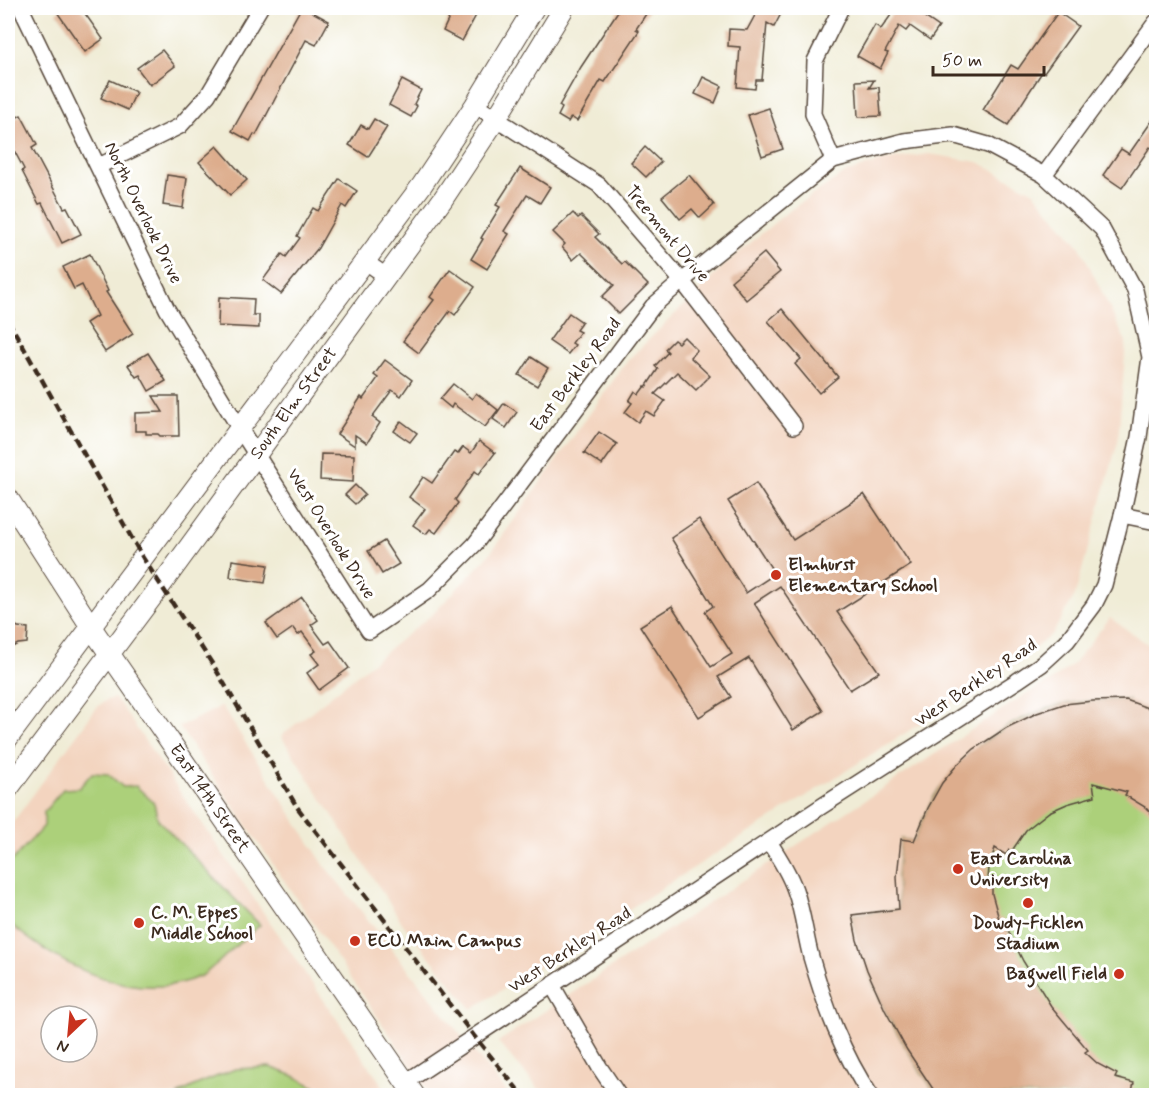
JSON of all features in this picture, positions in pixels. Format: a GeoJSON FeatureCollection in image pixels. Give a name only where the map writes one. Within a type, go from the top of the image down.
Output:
{"type":"FeatureCollection","features":[{"type":"Feature","properties":{"kind":"street","name":"North Overlook Drive"},"geometry":{"type":"LineString","coordinates":[[21,8],[167,309],[240,429]]}},
{"type":"Feature","properties":{"kind":"street"},"geometry":{"type":"LineString","coordinates":[[99,166],[180,126],[208,95],[260,8]]}},
{"type":"Feature","properties":{"kind":"street","name":"South Elm Street"},"geometry":{"type":"LineString","coordinates":[[8,738],[422,185],[475,105],[534,8]]}},
{"type":"Feature","properties":{"kind":"street","name":"South Elm Street"},"geometry":{"type":"LineString","coordinates":[[8,789],[257,455],[442,199],[496,119],[564,8]]}},
{"type":"Feature","properties":{"kind":"street"},"geometry":{"type":"LineString","coordinates":[[833,160],[813,114],[814,61],[841,8]]}},
{"type":"Feature","properties":{"kind":"street"},"geometry":{"type":"LineString","coordinates":[[1044,175],[1156,22]]}},
{"type":"Feature","properties":{"kind":"street","name":"Treemont Drive"},"geometry":{"type":"LineString","coordinates":[[475,105],[599,185],[682,281],[794,426]]}},
{"type":"Feature","properties":{"kind":"street","name":"West Berkley Road"},"geometry":{"type":"LineString","coordinates":[[410,1089],[552,985],[1000,693],[1054,654],[1078,628],[1104,585],[1139,437],[1150,357],[1135,290],[1102,230],[1044,175],[988,146],[953,135],[904,141],[833,160]]}},
{"type":"Feature","properties":{"kind":"street","name":"East Berkley Road"},"geometry":{"type":"LineString","coordinates":[[369,631],[429,591],[475,544],[652,306],[833,160]]}},
{"type":"Feature","properties":{"kind":"street"},"geometry":{"type":"LineString","coordinates":[[366,262],[386,276]]}},
{"type":"Feature","properties":{"kind":"street","name":"West Overlook Drive"},"geometry":{"type":"LineString","coordinates":[[240,429],[369,631]]}},
{"type":"Feature","properties":{"kind":"street","name":"East 14th Street"},"geometry":{"type":"LineString","coordinates":[[8,498],[91,627],[410,1089]]}},
{"type":"Feature","properties":{"kind":"street"},"geometry":{"type":"LineString","coordinates":[[1122,515],[1156,522]]}},
{"type":"Feature","properties":{"kind":"street"},"geometry":{"type":"LineString","coordinates":[[769,842],[796,892],[818,980],[840,1041],[871,1095]]}},
{"type":"Feature","properties":{"kind":"street"},"geometry":{"type":"LineString","coordinates":[[552,985],[600,1068],[619,1095]]}},
{"type":"Feature","properties":{"kind":"shaded area","name":"Elmhurst Elementary School"},"geometry":{"type":"Polygon","coordinates":[[[929,154],[978,162],[1034,192],[1080,247],[1126,342],[1118,441],[1075,595],[1053,633],[1023,658],[472,1009],[403,924],[281,736],[434,613],[489,555],[628,360],[728,262],[786,213],[845,173],[886,160],[929,154]]]}},
{"type":"Feature","properties":{"kind":"shaded area","name":"East Carolina University"},"geometry":{"type":"Polygon","coordinates":[[[1110,618],[1156,650],[1156,1095],[544,1095],[498,1042],[1023,696],[1051,681],[1072,665],[1110,618]]]}},
{"type":"Feature","properties":{"kind":"shaded area","name":"C. M. Eppes Middle School"},"geometry":{"type":"Polygon","coordinates":[[[114,698],[119,703],[389,1095],[8,1096],[8,829],[98,706],[114,698]]]}},
{"type":"Feature","properties":{"kind":"shaded area","name":"ECU Main Campus"},"geometry":{"type":"Polygon","coordinates":[[[222,706],[324,865],[509,1095],[431,1095],[179,727],[222,706]]]}},
{"type":"Feature","properties":{"kind":"green space","name":"Dowdy-Ficklen Stadium"},"geometry":{"type":"Polygon","coordinates":[[[1129,700],[1129,703],[1156,711],[1156,1095],[937,1095],[896,1032],[874,987],[852,915],[899,909],[897,877],[901,839],[914,841],[938,790],[955,769],[982,744],[1013,723],[1047,709],[1081,702],[1129,700]]]}},
{"type":"Feature","properties":{"kind":"green space"},"geometry":{"type":"Polygon","coordinates":[[[92,773],[108,774],[123,787],[136,786],[154,803],[158,820],[260,925],[201,976],[176,984],[150,986],[124,983],[98,976],[50,953],[8,922],[8,865],[44,826],[44,812],[63,789],[79,788],[92,773]]]}},
{"type":"Feature","properties":{"kind":"green space"},"geometry":{"type":"Polygon","coordinates":[[[270,1067],[294,1076],[330,1095],[177,1095],[235,1069],[270,1067]]]}},
{"type":"Feature","properties":{"kind":"building"},"geometry":{"type":"Polygon","coordinates":[[[63,8],[81,8],[103,39],[85,52],[57,12],[63,8]]]}},
{"type":"Feature","properties":{"kind":"building"},"geometry":{"type":"Polygon","coordinates":[[[301,8],[329,21],[316,45],[306,40],[256,135],[254,134],[250,141],[232,131],[301,8]]]}},
{"type":"Feature","properties":{"kind":"building"},"geometry":{"type":"Polygon","coordinates":[[[429,8],[480,8],[462,41],[443,31],[449,18],[429,8]]]}},
{"type":"Feature","properties":{"kind":"building"},"geometry":{"type":"Polygon","coordinates":[[[620,8],[650,8],[636,29],[639,31],[605,82],[601,80],[577,121],[571,117],[568,122],[558,116],[562,108],[559,106],[581,67],[620,8]]]}},
{"type":"Feature","properties":{"kind":"building"},"geometry":{"type":"Polygon","coordinates":[[[759,8],[784,8],[774,27],[767,23],[762,80],[756,80],[755,89],[737,87],[740,47],[728,46],[729,29],[747,30],[759,8]]]}},
{"type":"Feature","properties":{"kind":"building"},"geometry":{"type":"Polygon","coordinates":[[[896,8],[923,8],[919,13],[939,27],[930,40],[910,26],[906,31],[899,26],[885,52],[888,53],[880,69],[857,56],[875,25],[881,29],[896,8]]]}},
{"type":"Feature","properties":{"kind":"building"},"geometry":{"type":"Polygon","coordinates":[[[1058,12],[1078,26],[1044,73],[1042,72],[1008,125],[983,110],[1011,65],[1018,69],[1058,12]]]}},
{"type":"Feature","properties":{"kind":"building"},"geometry":{"type":"Polygon","coordinates":[[[162,50],[175,66],[150,85],[137,68],[162,50]]]}},
{"type":"Feature","properties":{"kind":"building"},"geometry":{"type":"Polygon","coordinates":[[[703,77],[722,86],[715,103],[695,94],[703,77]]]}},
{"type":"Feature","properties":{"kind":"building"},"geometry":{"type":"Polygon","coordinates":[[[110,80],[136,92],[128,110],[101,98],[110,80]]]}},
{"type":"Feature","properties":{"kind":"building"},"geometry":{"type":"Polygon","coordinates":[[[402,80],[421,90],[414,104],[417,106],[411,117],[389,105],[402,80]]]}},
{"type":"Feature","properties":{"kind":"building"},"geometry":{"type":"Polygon","coordinates":[[[874,80],[869,88],[879,87],[881,116],[858,117],[856,81],[874,80]]]}},
{"type":"Feature","properties":{"kind":"building"},"geometry":{"type":"Polygon","coordinates":[[[769,108],[783,149],[762,156],[748,115],[769,108]]]}},
{"type":"Feature","properties":{"kind":"building"},"geometry":{"type":"Polygon","coordinates":[[[21,115],[37,145],[32,148],[64,208],[67,207],[81,234],[62,243],[42,203],[39,204],[8,139],[8,122],[21,115]]]}},
{"type":"Feature","properties":{"kind":"building"},"geometry":{"type":"Polygon","coordinates":[[[1156,115],[1156,152],[1150,147],[1122,188],[1103,175],[1121,149],[1129,154],[1156,115]]]}},
{"type":"Feature","properties":{"kind":"building"},"geometry":{"type":"Polygon","coordinates":[[[374,119],[387,127],[368,157],[349,145],[361,125],[368,129],[374,119]]]}},
{"type":"Feature","properties":{"kind":"building"},"geometry":{"type":"Polygon","coordinates":[[[217,146],[247,180],[230,195],[199,162],[217,146]]]}},
{"type":"Feature","properties":{"kind":"building"},"geometry":{"type":"Polygon","coordinates":[[[645,147],[661,162],[646,177],[631,163],[645,147]]]}},
{"type":"Feature","properties":{"kind":"building"},"geometry":{"type":"Polygon","coordinates":[[[520,168],[550,187],[540,203],[527,195],[504,231],[509,234],[487,269],[471,259],[500,207],[496,205],[520,168]]]}},
{"type":"Feature","properties":{"kind":"building"},"geometry":{"type":"Polygon","coordinates":[[[167,175],[187,178],[183,208],[163,205],[167,175]]]}},
{"type":"Feature","properties":{"kind":"building"},"geometry":{"type":"Polygon","coordinates":[[[689,175],[714,205],[700,218],[692,209],[680,219],[662,197],[689,175]]]}},
{"type":"Feature","properties":{"kind":"building"},"geometry":{"type":"Polygon","coordinates":[[[339,179],[357,191],[346,208],[342,205],[318,248],[281,294],[263,280],[282,254],[286,257],[300,238],[297,236],[313,208],[318,211],[339,179]]]}},
{"type":"Feature","properties":{"kind":"building"},"geometry":{"type":"Polygon","coordinates":[[[573,213],[578,218],[581,216],[599,234],[595,237],[622,264],[625,262],[648,285],[619,314],[602,297],[614,285],[581,253],[573,260],[562,247],[565,244],[553,232],[573,213]]]}},
{"type":"Feature","properties":{"kind":"building"},"geometry":{"type":"Polygon","coordinates":[[[764,253],[780,272],[746,300],[731,281],[764,253]]]}},
{"type":"Feature","properties":{"kind":"building"},"geometry":{"type":"Polygon","coordinates":[[[90,254],[108,291],[106,292],[133,334],[105,352],[86,323],[97,316],[82,285],[74,289],[63,267],[90,254]]]}},
{"type":"Feature","properties":{"kind":"building"},"geometry":{"type":"Polygon","coordinates":[[[450,269],[475,287],[455,315],[450,311],[419,353],[403,341],[434,300],[430,297],[450,269]]]}},
{"type":"Feature","properties":{"kind":"building"},"geometry":{"type":"Polygon","coordinates":[[[219,297],[254,299],[253,315],[259,315],[259,328],[218,326],[219,297]]]}},
{"type":"Feature","properties":{"kind":"building"},"geometry":{"type":"Polygon","coordinates":[[[782,309],[838,377],[819,393],[795,364],[801,359],[768,321],[782,309]]]}},
{"type":"Feature","properties":{"kind":"building"},"geometry":{"type":"Polygon","coordinates":[[[569,313],[582,322],[576,330],[580,332],[572,343],[575,345],[568,354],[549,341],[569,313]]]}},
{"type":"Feature","properties":{"kind":"building"},"geometry":{"type":"Polygon","coordinates":[[[684,337],[697,350],[690,357],[710,376],[696,390],[677,372],[655,394],[665,401],[654,416],[646,411],[638,422],[625,412],[632,403],[629,401],[635,391],[639,394],[646,387],[658,369],[655,366],[668,352],[665,349],[674,340],[678,343],[684,337]]]}},
{"type":"Feature","properties":{"kind":"building"},"geometry":{"type":"Polygon","coordinates":[[[148,353],[166,381],[149,391],[140,375],[136,377],[128,365],[148,353]]]}},
{"type":"Feature","properties":{"kind":"building"},"geometry":{"type":"Polygon","coordinates":[[[531,357],[548,368],[537,386],[519,375],[531,357]]]}},
{"type":"Feature","properties":{"kind":"building"},"geometry":{"type":"Polygon","coordinates":[[[385,360],[412,380],[401,396],[392,390],[372,417],[380,423],[367,443],[355,435],[355,446],[337,434],[361,397],[363,399],[378,378],[374,375],[385,360]]]}},
{"type":"Feature","properties":{"kind":"building"},"geometry":{"type":"Polygon","coordinates":[[[453,384],[472,399],[476,393],[498,410],[485,427],[453,404],[451,408],[440,399],[453,384]]]}},
{"type":"Feature","properties":{"kind":"building"},"geometry":{"type":"Polygon","coordinates":[[[153,396],[178,396],[179,436],[160,436],[146,434],[146,431],[135,431],[135,413],[163,412],[153,396]]]}},
{"type":"Feature","properties":{"kind":"building"},"geometry":{"type":"Polygon","coordinates":[[[504,403],[517,412],[506,428],[493,419],[504,403]]]}},
{"type":"Feature","properties":{"kind":"building"},"geometry":{"type":"Polygon","coordinates":[[[401,421],[417,433],[410,442],[394,431],[401,421]]]}},
{"type":"Feature","properties":{"kind":"building"},"geometry":{"type":"Polygon","coordinates":[[[599,432],[617,444],[602,465],[584,453],[599,432]]]}},
{"type":"Feature","properties":{"kind":"building"},"geometry":{"type":"Polygon","coordinates":[[[479,441],[495,453],[479,474],[475,471],[455,500],[458,503],[436,533],[430,529],[426,534],[413,525],[425,509],[409,497],[423,477],[432,483],[454,452],[458,454],[463,447],[471,453],[479,441]]]}},
{"type":"Feature","properties":{"kind":"building"},"geometry":{"type":"Polygon","coordinates":[[[321,454],[354,455],[353,482],[320,480],[321,454]]]}},
{"type":"Feature","properties":{"kind":"building"},"geometry":{"type":"Polygon","coordinates":[[[756,483],[793,540],[864,494],[911,565],[837,612],[879,672],[850,690],[780,586],[754,603],[823,711],[793,730],[749,658],[718,677],[731,697],[699,717],[640,626],[672,606],[711,667],[732,654],[705,612],[713,606],[671,538],[699,519],[746,593],[775,574],[728,501],[756,483]]]}},
{"type":"Feature","properties":{"kind":"building"},"geometry":{"type":"Polygon","coordinates":[[[355,485],[365,495],[355,504],[345,495],[355,485]]]}},
{"type":"Feature","properties":{"kind":"building"},"geometry":{"type":"Polygon","coordinates":[[[384,541],[399,564],[382,574],[368,551],[384,541]]]}},
{"type":"Feature","properties":{"kind":"building"},"geometry":{"type":"Polygon","coordinates":[[[232,560],[268,565],[265,583],[230,577],[232,560]]]}},
{"type":"Feature","properties":{"kind":"building"},"geometry":{"type":"Polygon","coordinates":[[[302,597],[318,620],[311,625],[325,644],[330,641],[349,668],[319,690],[307,673],[319,664],[311,654],[316,651],[302,632],[298,635],[293,628],[277,639],[266,623],[302,597]]]}},
{"type":"Feature","properties":{"kind":"building"},"geometry":{"type":"Polygon","coordinates":[[[8,620],[18,627],[28,628],[27,643],[8,649],[8,620]]]}},
{"type":"Feature","properties":{"kind":"building","name":"Dowdy-Ficklen Stadium"},"geometry":{"type":"Polygon","coordinates":[[[1126,700],[1156,711],[1156,818],[1145,807],[1125,795],[1127,792],[1093,783],[1095,796],[1049,812],[1026,830],[1011,852],[1009,850],[1006,855],[995,848],[989,867],[988,881],[992,882],[992,894],[999,919],[1002,918],[1023,961],[1051,1006],[1088,1050],[1085,1052],[1098,1064],[1117,1074],[1115,1078],[1134,1083],[1131,1095],[937,1095],[907,1050],[885,1010],[867,970],[852,915],[899,909],[897,877],[901,839],[914,841],[942,783],[974,749],[1006,728],[1037,713],[1064,704],[1126,700]]]}},
{"type":"Feature","properties":{"kind":"railway"},"geometry":{"type":"LineString","coordinates":[[8,320],[143,558],[215,668],[297,807],[523,1096]]}},
{"type":"Feature","properties":{"kind":"place","name":"Elmhurst Elementary School"},"geometry":{"type":"Point","coordinates":[776,575]}},
{"type":"Feature","properties":{"kind":"place","name":"East Carolina University"},"geometry":{"type":"Point","coordinates":[958,869]}},
{"type":"Feature","properties":{"kind":"place","name":"Dowdy-Ficklen Stadium"},"geometry":{"type":"Point","coordinates":[1028,903]}},
{"type":"Feature","properties":{"kind":"place","name":"C. M. Eppes Middle School"},"geometry":{"type":"Point","coordinates":[139,923]}},
{"type":"Feature","properties":{"kind":"place","name":"ECU Main Campus"},"geometry":{"type":"Point","coordinates":[355,941]}},
{"type":"Feature","properties":{"kind":"place","name":"Bagwell Field"},"geometry":{"type":"Point","coordinates":[1119,974]}}]}
